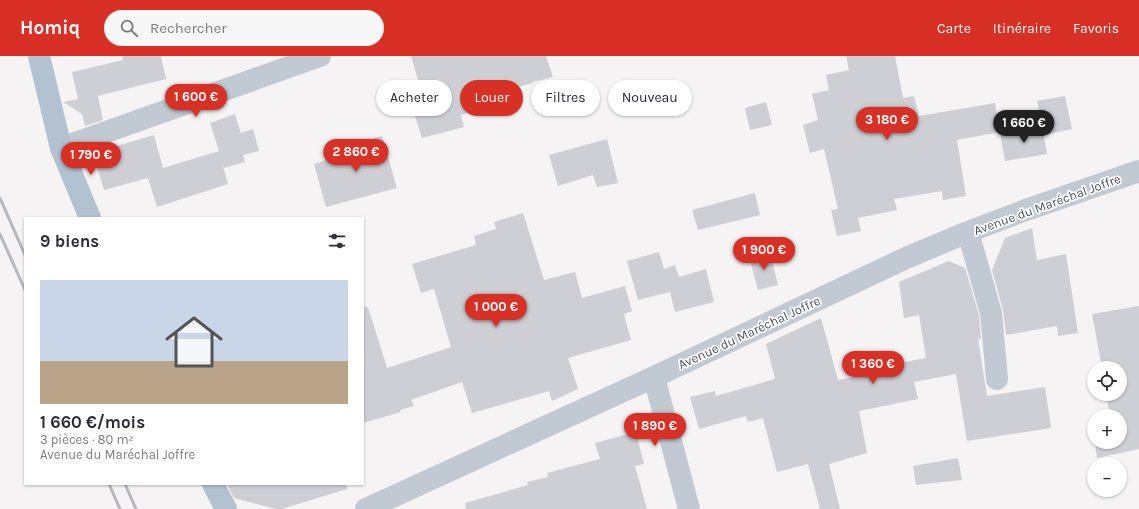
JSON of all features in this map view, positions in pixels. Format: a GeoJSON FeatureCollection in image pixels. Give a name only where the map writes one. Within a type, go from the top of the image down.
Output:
{"type":"FeatureCollection","features":[{"type":"Feature","properties":{"kind":"main road"},"geometry":{"type":"LineString","coordinates":[[39,56],[61,148],[90,217]]}},
{"type":"Feature","properties":{"kind":"main road"},"geometry":{"type":"LineString","coordinates":[[214,485],[226,509]]}},
{"type":"Feature","properties":{"kind":"street"},"geometry":{"type":"LineString","coordinates":[[61,148],[320,56]]}},
{"type":"Feature","properties":{"kind":"street","name":"Avenue du Maréchal Joffre"},"geometry":{"type":"LineString","coordinates":[[366,509],[654,377],[899,262],[968,232],[1139,171]]}},
{"type":"Feature","properties":{"kind":"street"},"geometry":{"type":"LineString","coordinates":[[968,232],[991,313],[997,378]]}},
{"type":"Feature","properties":{"kind":"street"},"geometry":{"type":"LineString","coordinates":[[654,377],[689,509]]}},
{"type":"Feature","properties":{"kind":"building"},"geometry":{"type":"Polygon","coordinates":[[[122,56],[161,56],[166,79],[98,96],[103,120],[85,126],[82,114],[63,102],[78,99],[72,72],[123,60],[122,56]]]}},
{"type":"Feature","properties":{"kind":"building"},"geometry":{"type":"Polygon","coordinates":[[[411,56],[546,56],[553,77],[541,80],[531,80],[531,84],[523,86],[523,80],[460,80],[460,116],[464,127],[422,138],[415,116],[452,116],[452,80],[418,80],[411,56]]]}},
{"type":"Feature","properties":{"kind":"building"},"geometry":{"type":"Polygon","coordinates":[[[846,56],[895,56],[903,98],[914,96],[919,116],[995,103],[1000,132],[957,140],[966,196],[943,200],[942,191],[894,199],[897,210],[858,218],[861,231],[837,236],[831,210],[838,209],[824,149],[810,153],[803,125],[818,120],[812,94],[829,90],[826,75],[849,70],[846,56]]]}},
{"type":"Feature","properties":{"kind":"building"},"geometry":{"type":"Polygon","coordinates":[[[1065,96],[1072,129],[1044,135],[1037,101],[1065,96]]]}},
{"type":"Feature","properties":{"kind":"building"},"geometry":{"type":"Polygon","coordinates":[[[766,102],[772,125],[750,130],[745,108],[766,102]]]}},
{"type":"Feature","properties":{"kind":"building"},"geometry":{"type":"Polygon","coordinates":[[[235,114],[241,133],[253,129],[259,151],[243,155],[245,162],[224,168],[222,162],[228,184],[157,207],[148,178],[104,190],[93,153],[154,135],[163,168],[219,151],[210,123],[235,114]]]}},
{"type":"Feature","properties":{"kind":"building"},"geometry":{"type":"Polygon","coordinates":[[[1042,126],[1047,154],[1005,161],[1000,133],[1042,126]]]}},
{"type":"Feature","properties":{"kind":"building"},"geometry":{"type":"Polygon","coordinates":[[[382,136],[397,188],[326,207],[314,164],[355,152],[353,144],[382,136]]]}},
{"type":"Feature","properties":{"kind":"building"},"geometry":{"type":"Polygon","coordinates":[[[607,139],[618,183],[597,187],[593,175],[558,186],[549,155],[607,139]]]}},
{"type":"Feature","properties":{"kind":"building"},"geometry":{"type":"Polygon","coordinates":[[[755,193],[760,215],[698,230],[692,210],[755,193]]]}},
{"type":"Feature","properties":{"kind":"building"},"geometry":{"type":"Polygon","coordinates":[[[523,213],[544,280],[575,272],[582,298],[625,286],[632,311],[624,314],[631,340],[568,358],[578,389],[552,401],[549,391],[472,413],[462,382],[411,400],[414,406],[400,410],[401,412],[364,423],[364,307],[368,307],[387,368],[451,347],[434,289],[421,293],[412,264],[476,245],[474,236],[496,229],[494,222],[523,213]]]}},
{"type":"Feature","properties":{"kind":"building"},"geometry":{"type":"Polygon","coordinates":[[[1032,228],[1037,260],[1066,254],[1078,333],[1058,336],[1057,326],[1006,335],[1003,310],[992,270],[1005,238],[1032,228]]]}},
{"type":"Feature","properties":{"kind":"building"},"geometry":{"type":"Polygon","coordinates":[[[659,252],[664,269],[675,265],[679,277],[706,269],[714,302],[675,312],[670,292],[638,300],[627,261],[659,252]]]}},
{"type":"Feature","properties":{"kind":"building"},"geometry":{"type":"Polygon","coordinates":[[[770,252],[778,285],[758,290],[749,257],[770,252]]]}},
{"type":"Feature","properties":{"kind":"building"},"geometry":{"type":"Polygon","coordinates":[[[949,261],[965,268],[979,315],[981,339],[978,339],[987,396],[1045,387],[1051,428],[967,441],[956,374],[914,382],[918,399],[859,411],[867,453],[829,464],[840,509],[820,509],[808,464],[777,472],[763,418],[748,422],[746,416],[699,429],[690,397],[715,391],[716,396],[775,379],[766,344],[821,318],[838,380],[895,370],[894,364],[926,358],[919,315],[904,318],[899,282],[949,261]]]}},
{"type":"Feature","properties":{"kind":"building"},"geometry":{"type":"Polygon","coordinates":[[[1139,306],[1139,449],[1102,457],[1097,457],[1096,449],[1127,449],[1127,409],[1109,409],[1107,401],[1127,401],[1127,361],[1101,361],[1092,314],[1139,306]]]}},
{"type":"Feature","properties":{"kind":"building"},"geometry":{"type":"Polygon","coordinates":[[[636,432],[644,464],[635,466],[647,509],[466,509],[465,503],[528,485],[527,482],[548,477],[547,473],[600,459],[595,443],[636,432]]]}},
{"type":"Feature","properties":{"kind":"building"},"geometry":{"type":"Polygon","coordinates":[[[958,458],[962,480],[916,485],[913,466],[958,458]]]}},
{"type":"Feature","properties":{"kind":"building"},"geometry":{"type":"Polygon","coordinates":[[[228,485],[346,485],[347,489],[282,509],[276,509],[234,498],[228,485]]]}},
{"type":"Feature","properties":{"kind":"railway"},"geometry":{"type":"LineString","coordinates":[[0,198],[24,253]]}},
{"type":"Feature","properties":{"kind":"railway"},"geometry":{"type":"LineString","coordinates":[[0,234],[24,288]]}},
{"type":"Feature","properties":{"kind":"railway"},"geometry":{"type":"LineString","coordinates":[[109,485],[120,509]]}},
{"type":"Feature","properties":{"kind":"railway"},"geometry":{"type":"LineString","coordinates":[[125,485],[136,509]]}}]}
